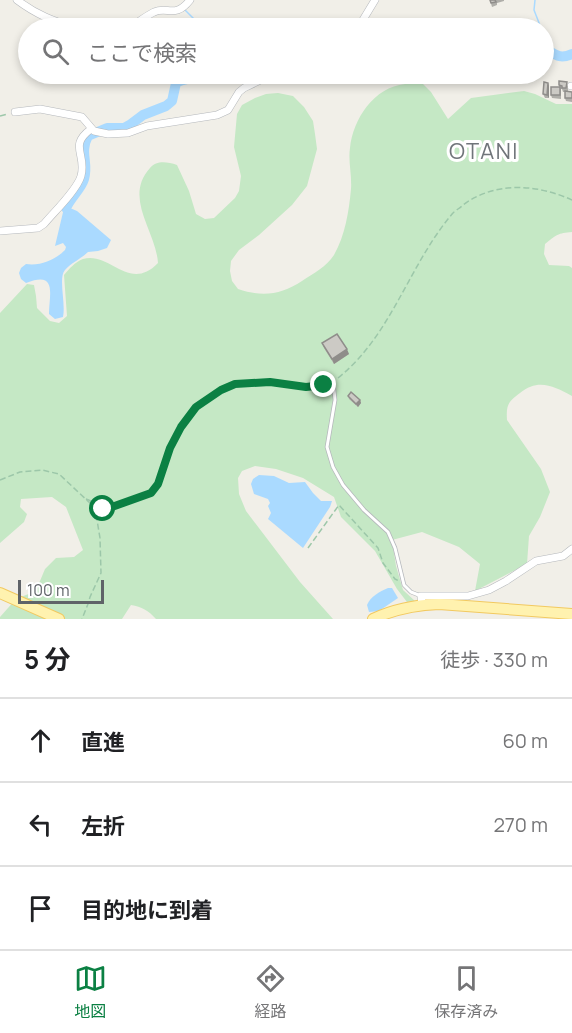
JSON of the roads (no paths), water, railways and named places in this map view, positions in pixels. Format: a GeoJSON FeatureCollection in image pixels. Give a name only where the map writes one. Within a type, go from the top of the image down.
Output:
{"type":"FeatureCollection","features":[{"type":"Feature","properties":{"kind":"main road"},"geometry":{"type":"LineString","coordinates":[[0,592],[60,619]]}},
{"type":"Feature","properties":{"kind":"main road"},"geometry":{"type":"LineString","coordinates":[[373,619],[422,601],[572,614]]}},
{"type":"Feature","properties":{"kind":"street"},"geometry":{"type":"LineString","coordinates":[[17,0],[45,18]]}},
{"type":"Feature","properties":{"kind":"street"},"geometry":{"type":"LineString","coordinates":[[145,18],[157,11],[169,12],[182,9],[190,0]]}},
{"type":"Feature","properties":{"kind":"street"},"geometry":{"type":"LineString","coordinates":[[363,18],[375,0]]}},
{"type":"Feature","properties":{"kind":"street"},"geometry":{"type":"LineString","coordinates":[[15,112],[40,109],[82,117],[91,129],[101,132],[128,133],[160,123],[217,115],[228,110],[239,92],[252,84]]}},
{"type":"Feature","properties":{"kind":"street"},"geometry":{"type":"LineString","coordinates":[[0,231],[38,228],[44,224],[81,176],[81,136],[91,129]]}},
{"type":"Feature","properties":{"kind":"street"},"geometry":{"type":"LineString","coordinates":[[422,601],[468,596],[489,590],[536,561],[563,556],[572,549]]}},
{"type":"Feature","properties":{"kind":"lane"},"geometry":{"type":"LineString","coordinates":[[333,381],[335,400],[327,447],[333,467],[343,485],[364,510],[388,532],[395,548],[404,585],[422,601]]}},
{"type":"Feature","properties":{"kind":"water"},"geometry":{"type":"Polygon","coordinates":[[[64,208],[77,211],[111,240],[107,248],[88,252],[65,270],[62,279],[63,317],[55,319],[49,314],[50,287],[47,282],[36,280],[26,283],[21,279],[19,273],[26,264],[47,262],[65,250],[63,243],[55,246],[64,208]]]}},
{"type":"Feature","properties":{"kind":"water"},"geometry":{"type":"Polygon","coordinates":[[[259,475],[274,476],[289,483],[305,482],[321,501],[332,501],[303,548],[268,519],[271,513],[268,506],[270,503],[268,499],[254,494],[251,484],[253,479],[259,475]]]}},
{"type":"Feature","properties":{"kind":"water"},"geometry":{"type":"Polygon","coordinates":[[[388,588],[392,588],[398,598],[379,611],[369,612],[367,605],[371,599],[388,588]]]}},
{"type":"Feature","properties":{"kind":"waterway"},"geometry":{"type":"LineString","coordinates":[[535,0],[534,10],[537,18]]}},
{"type":"Feature","properties":{"kind":"waterway"},"geometry":{"type":"LineString","coordinates":[[185,10],[193,18]]}},
{"type":"Feature","properties":{"kind":"waterway"},"geometry":{"type":"LineString","coordinates":[[554,54],[560,56],[572,54]]}},
{"type":"Feature","properties":{"kind":"waterway"},"geometry":{"type":"LineString","coordinates":[[66,208],[84,179],[84,148],[88,136],[107,128],[124,128],[143,115],[166,106],[172,101],[176,84]]}},
{"type":"Feature","properties":{"kind":"district","name":"OTANI"},"geometry":{"type":"Point","coordinates":[484,151]}}]}
